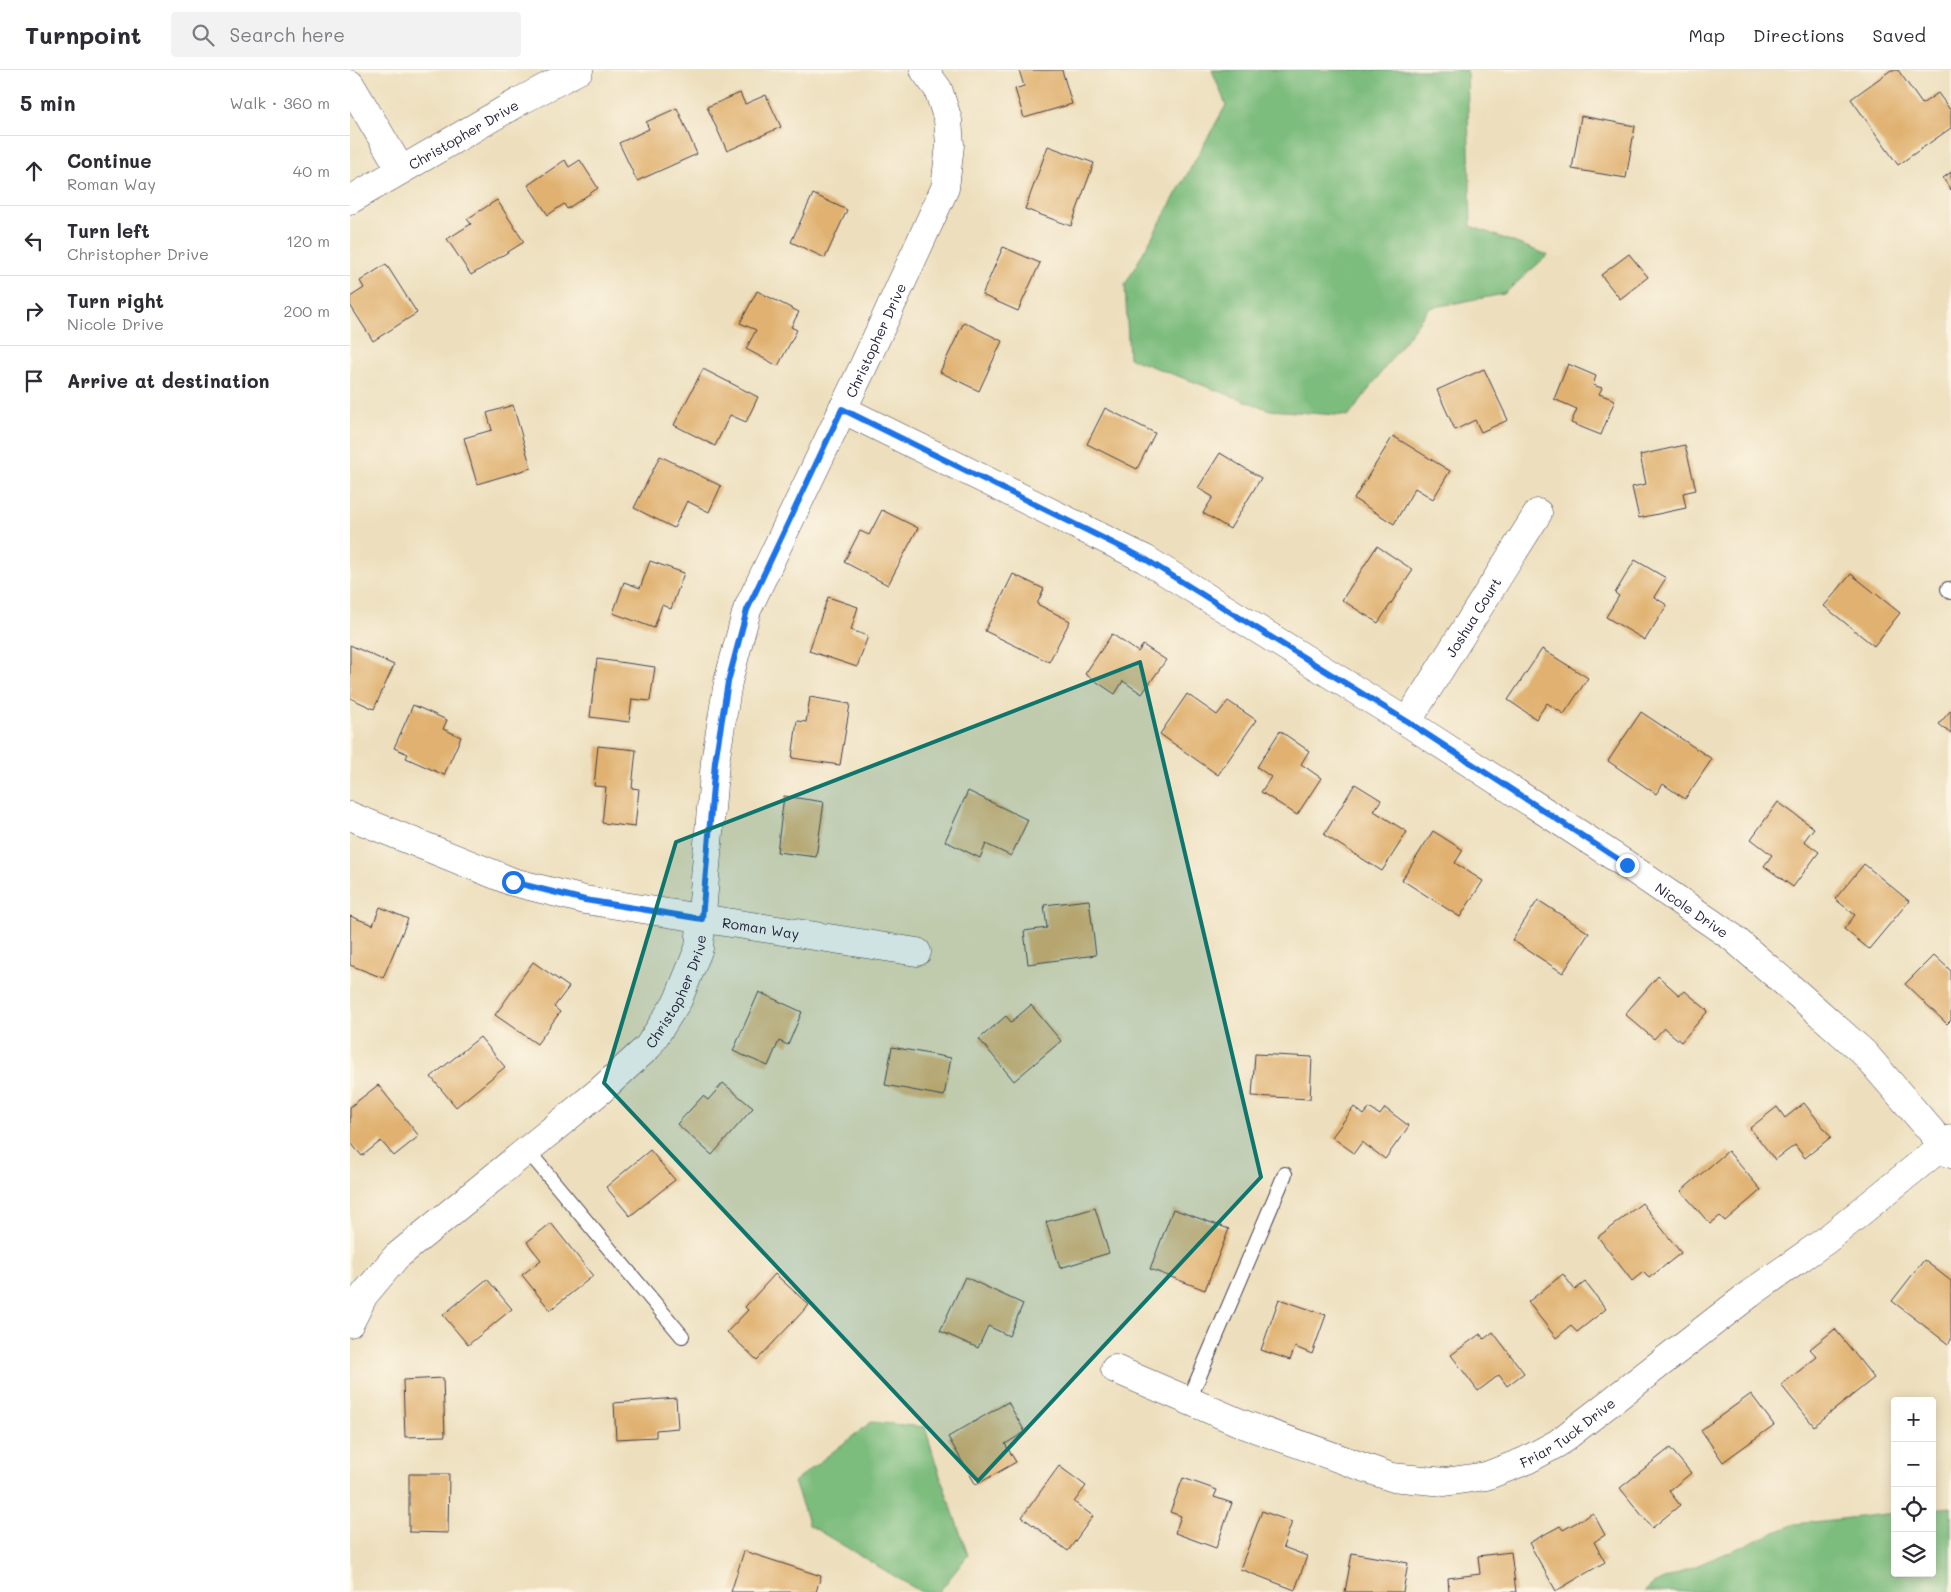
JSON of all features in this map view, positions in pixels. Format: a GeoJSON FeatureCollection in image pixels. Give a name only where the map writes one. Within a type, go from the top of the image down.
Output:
{"type":"FeatureCollection","features":[{"type":"Feature","properties":{"kind":"street","name":"Christopher Drive"},"geometry":{"type":"LineString","coordinates":[[350,200],[522,100],[579,70]]}},
{"type":"Feature","properties":{"kind":"street","name":"Christopher Drive"},"geometry":{"type":"LineString","coordinates":[[350,1323],[364,1295],[396,1257],[601,1090],[648,1047],[678,1000],[698,948],[715,762],[728,682],[747,610],[863,367],[945,188],[950,145],[948,120],[938,89],[924,70]]}},
{"type":"Feature","properties":{"kind":"street"},"geometry":{"type":"LineString","coordinates":[[350,84],[401,170]]}},
{"type":"Feature","properties":{"kind":"street","name":"Nicole Drive"},"geometry":{"type":"LineString","coordinates":[[842,409],[1145,559],[1408,722],[1627,865],[1732,937],[1864,1054],[1948,1146]]}},
{"type":"Feature","properties":{"kind":"street","name":"Joshua Court"},"geometry":{"type":"LineString","coordinates":[[1408,722],[1538,513]]}},
{"type":"Feature","properties":{"kind":"street","name":"Roman Way"},"geometry":{"type":"LineString","coordinates":[[350,816],[513,882],[585,900],[917,952]]}},
{"type":"Feature","properties":{"kind":"street","name":"Friar Tuck Drive"},"geometry":{"type":"LineString","coordinates":[[1115,1369],[1244,1424],[1391,1477],[1446,1482],[1486,1476],[1525,1461],[1558,1443],[1751,1293],[1825,1241],[1948,1146]]}},
{"type":"Feature","properties":{"kind":"lane"},"geometry":{"type":"LineString","coordinates":[[528,1150],[682,1336]]}},
{"type":"Feature","properties":{"kind":"lane"},"geometry":{"type":"LineString","coordinates":[[1189,1400],[1285,1174]]}},
{"type":"Feature","properties":{"kind":"highlighted area"},"geometry":{"type":"Polygon","coordinates":[[[1140,662],[1261,1177],[978,1481],[604,1083],[676,842],[1140,662]]]}},
{"type":"Feature","properties":{"kind":"green space"},"geometry":{"type":"Polygon","coordinates":[[[1212,70],[1467,70],[1471,226],[1548,255],[1504,294],[1429,308],[1349,416],[1270,410],[1129,358],[1125,285],[1226,105],[1212,70]]]}},
{"type":"Feature","properties":{"kind":"green space"},"geometry":{"type":"Polygon","coordinates":[[[871,1422],[925,1427],[968,1555],[939,1592],[921,1592],[809,1525],[794,1482],[871,1422]]]}},
{"type":"Feature","properties":{"kind":"green space"},"geometry":{"type":"Polygon","coordinates":[[[1951,1507],[1951,1592],[1644,1592],[1653,1584],[1795,1524],[1891,1513],[1891,1577],[1936,1577],[1936,1509],[1951,1507]]]}},
{"type":"Feature","properties":{"kind":"building"},"geometry":{"type":"Polygon","coordinates":[[[1019,70],[1062,70],[1072,104],[1024,118],[1015,89],[1024,86],[1019,70]]]}},
{"type":"Feature","properties":{"kind":"building"},"geometry":{"type":"Polygon","coordinates":[[[1891,70],[1898,70],[1922,104],[1938,93],[1951,111],[1951,128],[1898,165],[1851,99],[1891,70]]]}},
{"type":"Feature","properties":{"kind":"building"},"geometry":{"type":"Polygon","coordinates":[[[740,93],[745,104],[766,95],[781,127],[727,151],[707,107],[740,93]]]}},
{"type":"Feature","properties":{"kind":"building"},"geometry":{"type":"Polygon","coordinates":[[[677,108],[697,154],[637,181],[619,143],[649,129],[646,122],[677,108]]]}},
{"type":"Feature","properties":{"kind":"building"},"geometry":{"type":"Polygon","coordinates":[[[1581,116],[1635,126],[1626,178],[1572,169],[1581,116]]]}},
{"type":"Feature","properties":{"kind":"building"},"geometry":{"type":"Polygon","coordinates":[[[1048,146],[1094,163],[1071,226],[1025,209],[1048,146]]]}},
{"type":"Feature","properties":{"kind":"building"},"geometry":{"type":"Polygon","coordinates":[[[565,160],[569,167],[580,160],[598,188],[567,209],[564,204],[548,215],[528,185],[565,160]]]}},
{"type":"Feature","properties":{"kind":"building"},"geometry":{"type":"Polygon","coordinates":[[[1951,172],[1951,190],[1943,178],[1951,172]]]}},
{"type":"Feature","properties":{"kind":"building"},"geometry":{"type":"Polygon","coordinates":[[[813,194],[847,210],[825,258],[791,242],[813,194]]]}},
{"type":"Feature","properties":{"kind":"building"},"geometry":{"type":"Polygon","coordinates":[[[497,200],[524,242],[471,275],[447,239],[471,224],[467,219],[497,200]]]}},
{"type":"Feature","properties":{"kind":"building"},"geometry":{"type":"Polygon","coordinates":[[[1003,247],[1040,263],[1018,311],[982,295],[1003,247]]]}},
{"type":"Feature","properties":{"kind":"building"},"geometry":{"type":"Polygon","coordinates":[[[1629,254],[1648,277],[1620,299],[1601,275],[1629,254]]]}},
{"type":"Feature","properties":{"kind":"building"},"geometry":{"type":"Polygon","coordinates":[[[386,264],[417,313],[373,341],[350,305],[350,297],[364,288],[360,281],[386,264]]]}},
{"type":"Feature","properties":{"kind":"building"},"geometry":{"type":"Polygon","coordinates":[[[757,291],[799,312],[791,327],[797,330],[778,366],[746,349],[756,330],[740,323],[757,291]]]}},
{"type":"Feature","properties":{"kind":"building"},"geometry":{"type":"Polygon","coordinates":[[[964,322],[1002,341],[979,391],[940,372],[964,322]]]}},
{"type":"Feature","properties":{"kind":"building"},"geometry":{"type":"Polygon","coordinates":[[[1568,364],[1596,376],[1593,385],[1602,388],[1599,394],[1615,400],[1601,435],[1571,423],[1577,409],[1554,399],[1568,364]]]}},
{"type":"Feature","properties":{"kind":"building"},"geometry":{"type":"Polygon","coordinates":[[[703,369],[758,397],[746,422],[730,415],[715,446],[674,425],[703,369]]]}},
{"type":"Feature","properties":{"kind":"building"},"geometry":{"type":"Polygon","coordinates":[[[1484,369],[1508,420],[1481,432],[1475,420],[1455,430],[1437,390],[1484,369]]]}},
{"type":"Feature","properties":{"kind":"building"},"geometry":{"type":"Polygon","coordinates":[[[513,405],[531,468],[477,484],[464,438],[492,430],[487,413],[513,405]]]}},
{"type":"Feature","properties":{"kind":"building"},"geometry":{"type":"Polygon","coordinates":[[[1105,408],[1155,433],[1137,469],[1087,444],[1105,408]]]}},
{"type":"Feature","properties":{"kind":"building"},"geometry":{"type":"Polygon","coordinates":[[[1393,436],[1450,471],[1433,499],[1415,488],[1394,524],[1354,499],[1393,436]]]}},
{"type":"Feature","properties":{"kind":"building"},"geometry":{"type":"Polygon","coordinates":[[[1685,445],[1696,490],[1683,493],[1686,508],[1639,518],[1632,487],[1646,484],[1640,455],[1685,445]]]}},
{"type":"Feature","properties":{"kind":"building"},"geometry":{"type":"Polygon","coordinates":[[[1220,453],[1261,478],[1230,529],[1203,513],[1213,497],[1198,488],[1220,453]]]}},
{"type":"Feature","properties":{"kind":"building"},"geometry":{"type":"Polygon","coordinates":[[[660,456],[721,486],[709,512],[687,501],[674,528],[634,508],[660,456]]]}},
{"type":"Feature","properties":{"kind":"building"},"geometry":{"type":"Polygon","coordinates":[[[882,510],[918,528],[888,585],[844,562],[860,531],[869,535],[882,510]]]}},
{"type":"Feature","properties":{"kind":"building"},"geometry":{"type":"Polygon","coordinates":[[[1377,546],[1413,570],[1378,623],[1342,600],[1377,546]]]}},
{"type":"Feature","properties":{"kind":"building"},"geometry":{"type":"Polygon","coordinates":[[[1635,560],[1666,578],[1654,597],[1667,605],[1645,640],[1606,617],[1619,596],[1615,593],[1635,560]]]}},
{"type":"Feature","properties":{"kind":"building"},"geometry":{"type":"Polygon","coordinates":[[[650,561],[684,573],[671,609],[662,605],[654,628],[613,613],[624,582],[640,588],[650,561]]]}},
{"type":"Feature","properties":{"kind":"building"},"geometry":{"type":"Polygon","coordinates":[[[1013,574],[1044,589],[1037,604],[1070,621],[1049,662],[985,631],[1013,574]]]}},
{"type":"Feature","properties":{"kind":"building"},"geometry":{"type":"Polygon","coordinates":[[[1851,574],[1900,613],[1874,646],[1824,606],[1851,574]]]}},
{"type":"Feature","properties":{"kind":"building"},"geometry":{"type":"Polygon","coordinates":[[[828,597],[858,607],[851,630],[868,636],[857,667],[809,651],[828,597]]]}},
{"type":"Feature","properties":{"kind":"building"},"geometry":{"type":"Polygon","coordinates":[[[1112,634],[1138,652],[1143,645],[1166,660],[1142,694],[1123,681],[1115,694],[1085,674],[1112,634]]]}},
{"type":"Feature","properties":{"kind":"building"},"geometry":{"type":"Polygon","coordinates":[[[350,645],[394,665],[374,709],[350,698],[350,645]]]}},
{"type":"Feature","properties":{"kind":"building"},"geometry":{"type":"Polygon","coordinates":[[[1542,649],[1588,678],[1564,714],[1547,703],[1536,719],[1508,700],[1542,649]]]}},
{"type":"Feature","properties":{"kind":"building"},"geometry":{"type":"Polygon","coordinates":[[[597,659],[655,667],[650,701],[632,699],[629,722],[590,717],[597,659]]]}},
{"type":"Feature","properties":{"kind":"building"},"geometry":{"type":"Polygon","coordinates":[[[1187,694],[1217,715],[1228,701],[1256,720],[1218,775],[1160,734],[1187,694]]]}},
{"type":"Feature","properties":{"kind":"building"},"geometry":{"type":"Polygon","coordinates":[[[810,697],[850,704],[840,765],[792,758],[797,721],[806,722],[810,697]]]}},
{"type":"Feature","properties":{"kind":"building"},"geometry":{"type":"Polygon","coordinates":[[[413,705],[447,720],[443,729],[461,737],[444,775],[406,758],[408,754],[394,748],[413,705]]]}},
{"type":"Feature","properties":{"kind":"building"},"geometry":{"type":"Polygon","coordinates":[[[1951,710],[1951,734],[1939,724],[1951,710]]]}},
{"type":"Feature","properties":{"kind":"building"},"geometry":{"type":"Polygon","coordinates":[[[1641,712],[1712,759],[1685,799],[1663,784],[1656,794],[1608,761],[1641,712]]]}},
{"type":"Feature","properties":{"kind":"building"},"geometry":{"type":"Polygon","coordinates":[[[1280,731],[1309,751],[1301,764],[1321,778],[1297,815],[1261,792],[1271,777],[1257,767],[1280,731]]]}},
{"type":"Feature","properties":{"kind":"building"},"geometry":{"type":"Polygon","coordinates":[[[598,746],[636,750],[632,788],[639,789],[635,827],[602,823],[606,787],[594,786],[598,746]]]}},
{"type":"Feature","properties":{"kind":"building"},"geometry":{"type":"Polygon","coordinates":[[[1355,784],[1381,800],[1374,811],[1407,832],[1382,871],[1324,835],[1355,784]]]}},
{"type":"Feature","properties":{"kind":"building"},"geometry":{"type":"Polygon","coordinates":[[[968,791],[1028,820],[1011,856],[986,844],[980,858],[945,841],[968,791]]]}},
{"type":"Feature","properties":{"kind":"building"},"geometry":{"type":"Polygon","coordinates":[[[784,796],[824,802],[816,857],[777,852],[784,796]]]}},
{"type":"Feature","properties":{"kind":"building"},"geometry":{"type":"Polygon","coordinates":[[[1778,802],[1814,828],[1804,841],[1819,852],[1793,887],[1764,866],[1772,855],[1751,839],[1778,802]]]}},
{"type":"Feature","properties":{"kind":"building"},"geometry":{"type":"Polygon","coordinates":[[[1433,831],[1463,850],[1455,863],[1483,881],[1460,917],[1402,880],[1433,831]]]}},
{"type":"Feature","properties":{"kind":"building"},"geometry":{"type":"Polygon","coordinates":[[[1864,864],[1909,901],[1869,949],[1844,929],[1855,915],[1835,899],[1864,864]]]}},
{"type":"Feature","properties":{"kind":"building"},"geometry":{"type":"Polygon","coordinates":[[[1089,900],[1096,955],[1028,964],[1024,931],[1047,928],[1044,905],[1089,900]]]}},
{"type":"Feature","properties":{"kind":"building"},"geometry":{"type":"Polygon","coordinates":[[[1538,900],[1589,933],[1563,973],[1512,940],[1538,900]]]}},
{"type":"Feature","properties":{"kind":"building"},"geometry":{"type":"Polygon","coordinates":[[[380,907],[408,919],[383,978],[350,965],[350,916],[373,925],[380,907]]]}},
{"type":"Feature","properties":{"kind":"building"},"geometry":{"type":"Polygon","coordinates":[[[1934,955],[1951,971],[1951,1020],[1947,1024],[1905,984],[1934,955]]]}},
{"type":"Feature","properties":{"kind":"building"},"geometry":{"type":"Polygon","coordinates":[[[533,962],[569,987],[554,1007],[560,1012],[537,1044],[495,1015],[533,962]]]}},
{"type":"Feature","properties":{"kind":"building"},"geometry":{"type":"Polygon","coordinates":[[[1658,976],[1679,995],[1685,991],[1708,1011],[1681,1042],[1664,1028],[1654,1039],[1625,1014],[1658,976]]]}},
{"type":"Feature","properties":{"kind":"building"},"geometry":{"type":"Polygon","coordinates":[[[759,992],[802,1012],[788,1045],[779,1041],[768,1066],[733,1051],[759,992]]]}},
{"type":"Feature","properties":{"kind":"building"},"geometry":{"type":"Polygon","coordinates":[[[1031,1005],[1061,1041],[1014,1081],[979,1039],[1006,1016],[1011,1022],[1031,1005]]]}},
{"type":"Feature","properties":{"kind":"building"},"geometry":{"type":"Polygon","coordinates":[[[480,1037],[505,1067],[456,1107],[431,1077],[480,1037]]]}},
{"type":"Feature","properties":{"kind":"building"},"geometry":{"type":"Polygon","coordinates":[[[892,1047],[951,1058],[944,1096],[885,1085],[892,1047]]]}},
{"type":"Feature","properties":{"kind":"building"},"geometry":{"type":"Polygon","coordinates":[[[1255,1054],[1312,1057],[1310,1099],[1252,1096],[1255,1054]]]}},
{"type":"Feature","properties":{"kind":"building"},"geometry":{"type":"Polygon","coordinates":[[[723,1083],[753,1108],[712,1155],[677,1124],[703,1096],[708,1100],[723,1083]]]}},
{"type":"Feature","properties":{"kind":"building"},"geometry":{"type":"Polygon","coordinates":[[[378,1085],[419,1136],[394,1156],[381,1141],[362,1156],[350,1142],[350,1107],[378,1085]]]}},
{"type":"Feature","properties":{"kind":"building"},"geometry":{"type":"Polygon","coordinates":[[[1804,1103],[1831,1137],[1805,1158],[1795,1145],[1775,1160],[1750,1128],[1777,1107],[1785,1118],[1804,1103]]]}},
{"type":"Feature","properties":{"kind":"building"},"geometry":{"type":"Polygon","coordinates":[[[1354,1107],[1364,1115],[1369,1108],[1380,1115],[1385,1108],[1409,1126],[1385,1159],[1362,1142],[1354,1153],[1332,1137],[1354,1107]]]}},
{"type":"Feature","properties":{"kind":"building"},"geometry":{"type":"Polygon","coordinates":[[[650,1150],[675,1180],[630,1216],[606,1187],[650,1150]]]}},
{"type":"Feature","properties":{"kind":"building"},"geometry":{"type":"Polygon","coordinates":[[[1728,1151],[1761,1190],[1725,1221],[1720,1216],[1710,1224],[1681,1191],[1728,1151]]]}},
{"type":"Feature","properties":{"kind":"building"},"geometry":{"type":"Polygon","coordinates":[[[1642,1203],[1681,1253],[1649,1278],[1643,1272],[1632,1281],[1598,1237],[1642,1203]]]}},
{"type":"Feature","properties":{"kind":"building"},"geometry":{"type":"Polygon","coordinates":[[[1095,1208],[1109,1253],[1060,1268],[1046,1222],[1095,1208]]]}},
{"type":"Feature","properties":{"kind":"building"},"geometry":{"type":"Polygon","coordinates":[[[1173,1209],[1229,1229],[1205,1290],[1150,1269],[1173,1209]]]}},
{"type":"Feature","properties":{"kind":"building"},"geometry":{"type":"Polygon","coordinates":[[[551,1223],[593,1276],[550,1310],[522,1275],[541,1260],[527,1242],[551,1223]]]}},
{"type":"Feature","properties":{"kind":"building"},"geometry":{"type":"Polygon","coordinates":[[[1924,1260],[1951,1281],[1951,1340],[1948,1344],[1892,1301],[1924,1260]]]}},
{"type":"Feature","properties":{"kind":"building"},"geometry":{"type":"Polygon","coordinates":[[[775,1274],[809,1305],[757,1360],[727,1332],[748,1310],[745,1307],[775,1274]]]}},
{"type":"Feature","properties":{"kind":"building"},"geometry":{"type":"Polygon","coordinates":[[[1563,1274],[1575,1290],[1585,1282],[1606,1309],[1577,1332],[1571,1326],[1556,1338],[1528,1302],[1563,1274]]]}},
{"type":"Feature","properties":{"kind":"building"},"geometry":{"type":"Polygon","coordinates":[[[965,1277],[1023,1304],[1009,1336],[988,1326],[978,1348],[940,1331],[965,1277]]]}},
{"type":"Feature","properties":{"kind":"building"},"geometry":{"type":"Polygon","coordinates":[[[487,1279],[512,1309],[468,1345],[443,1315],[487,1279]]]}},
{"type":"Feature","properties":{"kind":"building"},"geometry":{"type":"Polygon","coordinates":[[[1279,1299],[1326,1315],[1312,1354],[1295,1347],[1290,1360],[1261,1350],[1279,1299]]]}},
{"type":"Feature","properties":{"kind":"building"},"geometry":{"type":"Polygon","coordinates":[[[1835,1329],[1874,1378],[1814,1426],[1781,1385],[1817,1357],[1810,1349],[1835,1329]]]}},
{"type":"Feature","properties":{"kind":"building"},"geometry":{"type":"Polygon","coordinates":[[[1493,1332],[1524,1373],[1507,1386],[1499,1375],[1478,1391],[1451,1355],[1480,1334],[1484,1339],[1493,1332]]]}},
{"type":"Feature","properties":{"kind":"building"},"geometry":{"type":"Polygon","coordinates":[[[443,1378],[445,1436],[405,1437],[403,1380],[443,1378]]]}},
{"type":"Feature","properties":{"kind":"building"},"geometry":{"type":"Polygon","coordinates":[[[1751,1394],[1774,1425],[1723,1462],[1701,1430],[1751,1394]]]}},
{"type":"Feature","properties":{"kind":"building"},"geometry":{"type":"Polygon","coordinates":[[[676,1398],[678,1428],[656,1430],[656,1437],[616,1439],[614,1403],[676,1398]]]}},
{"type":"Feature","properties":{"kind":"building"},"geometry":{"type":"Polygon","coordinates":[[[1008,1402],[1025,1432],[1005,1444],[1016,1462],[976,1485],[948,1437],[1008,1402]]]}},
{"type":"Feature","properties":{"kind":"building"},"geometry":{"type":"Polygon","coordinates":[[[1670,1448],[1691,1473],[1669,1491],[1680,1505],[1652,1528],[1620,1488],[1670,1448]]]}},
{"type":"Feature","properties":{"kind":"building"},"geometry":{"type":"Polygon","coordinates":[[[1059,1466],[1086,1486],[1074,1502],[1093,1516],[1068,1551],[1022,1517],[1059,1466]]]}},
{"type":"Feature","properties":{"kind":"building"},"geometry":{"type":"Polygon","coordinates":[[[409,1474],[449,1474],[448,1533],[409,1532],[409,1474]]]}},
{"type":"Feature","properties":{"kind":"building"},"geometry":{"type":"Polygon","coordinates":[[[1183,1478],[1217,1490],[1214,1497],[1232,1503],[1216,1548],[1175,1533],[1181,1516],[1170,1512],[1183,1478]]]}},
{"type":"Feature","properties":{"kind":"building"},"geometry":{"type":"Polygon","coordinates":[[[1262,1511],[1292,1522],[1283,1547],[1307,1556],[1295,1590],[1240,1569],[1262,1511]]]}},
{"type":"Feature","properties":{"kind":"building"},"geometry":{"type":"Polygon","coordinates":[[[1593,1513],[1605,1535],[1594,1542],[1605,1562],[1556,1591],[1529,1543],[1560,1526],[1563,1530],[1593,1513]]]}},
{"type":"Feature","properties":{"kind":"building"},"geometry":{"type":"Polygon","coordinates":[[[744,1551],[821,1576],[816,1592],[731,1592],[744,1551]]]}},
{"type":"Feature","properties":{"kind":"building"},"geometry":{"type":"Polygon","coordinates":[[[1511,1552],[1516,1592],[1449,1592],[1448,1578],[1480,1574],[1478,1556],[1511,1552]]]}},
{"type":"Feature","properties":{"kind":"building"},"geometry":{"type":"Polygon","coordinates":[[[1352,1553],[1408,1563],[1403,1592],[1345,1592],[1352,1553]]]}},
{"type":"Feature","properties":{"kind":"route"},"geometry":{"type":"LineString","coordinates":[[513,882],[585,900],[702,919],[715,762],[728,682],[747,610],[842,409],[1145,559],[1408,722],[1627,865]]}}]}
